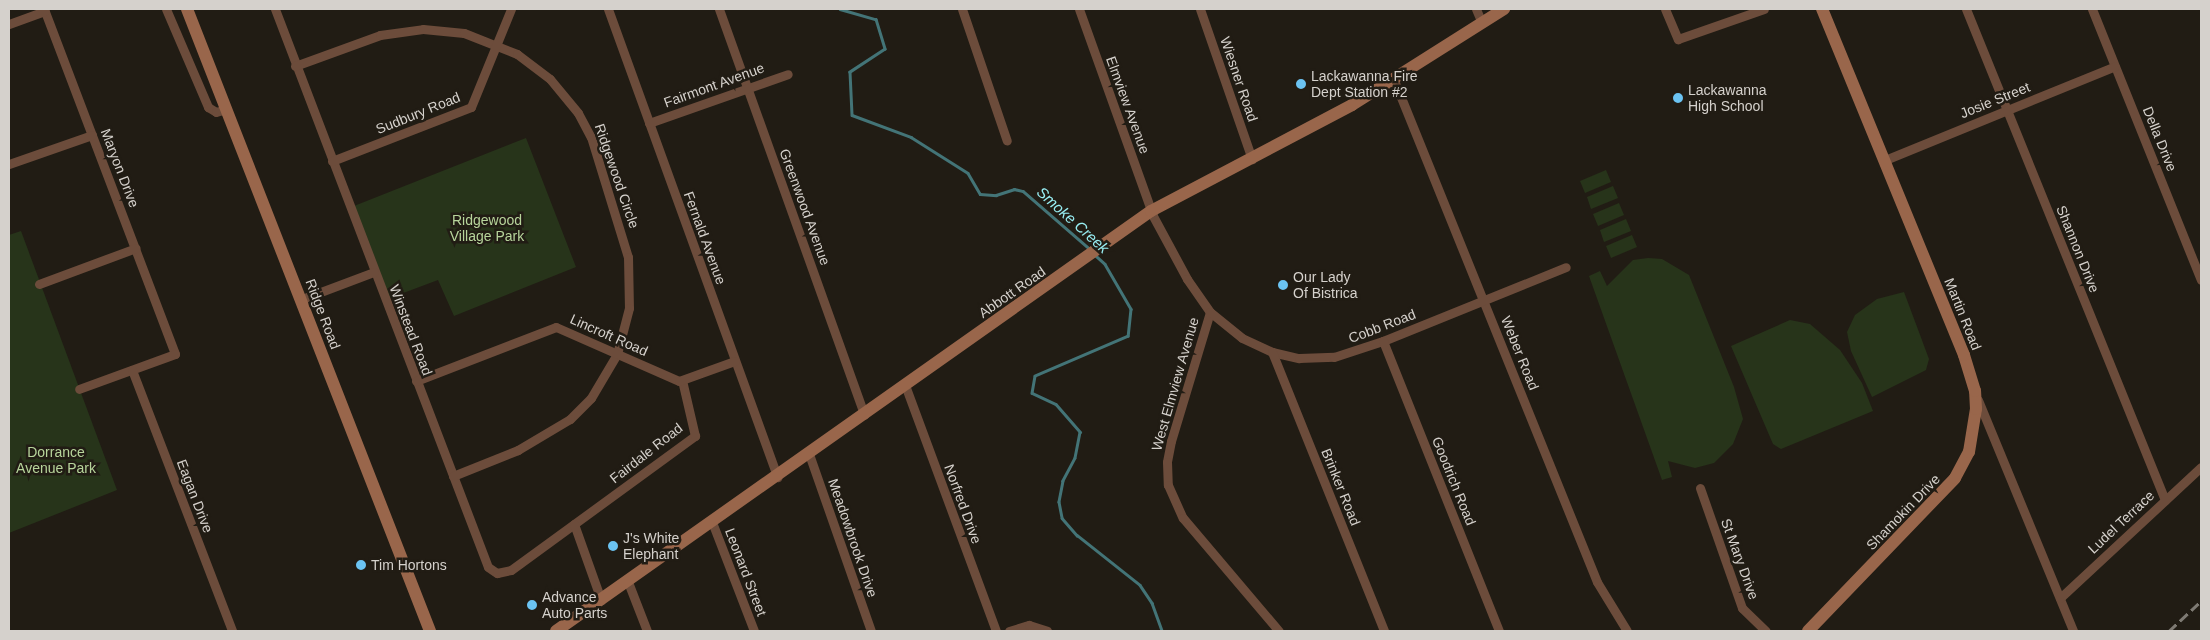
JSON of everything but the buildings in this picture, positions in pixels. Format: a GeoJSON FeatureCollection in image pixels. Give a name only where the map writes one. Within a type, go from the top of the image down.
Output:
{"type":"FeatureCollection","features":[{"type":"Feature","properties":{"kind":"street"},"geometry":{"type":"LineString","coordinates":[[166,9],[208,107],[216,112],[226,109]]}},
{"type":"Feature","properties":{"kind":"street","name":"Ridge Road"},"geometry":{"type":"LineString","coordinates":[[187,9],[302,299],[430,631]]}},
{"type":"Feature","properties":{"kind":"street","name":"Winstead Road"},"geometry":{"type":"LineString","coordinates":[[275,9],[484,562],[498,573],[512,570],[572,525]]}},
{"type":"Feature","properties":{"kind":"street","name":"Sudbury Road"},"geometry":{"type":"LineString","coordinates":[[332,161],[470,107],[511,9]]}},
{"type":"Feature","properties":{"kind":"street","name":"Fernald Avenue"},"geometry":{"type":"LineString","coordinates":[[608,9],[777,478]]}},
{"type":"Feature","properties":{"kind":"street","name":"Greenwood Avenue"},"geometry":{"type":"LineString","coordinates":[[719,9],[864,415]]}},
{"type":"Feature","properties":{"kind":"street"},"geometry":{"type":"LineString","coordinates":[[963,9],[1007,140]]}},
{"type":"Feature","properties":{"kind":"street","name":"Elmview Avenue"},"geometry":{"type":"LineString","coordinates":[[1079,9],[1151,211]]}},
{"type":"Feature","properties":{"kind":"street","name":"Wiesner Road"},"geometry":{"type":"LineString","coordinates":[[1200,9],[1252,159]]}},
{"type":"Feature","properties":{"kind":"street"},"geometry":{"type":"LineString","coordinates":[[1476,9],[1482,23]]}},
{"type":"Feature","properties":{"kind":"street","name":"Abbott Road"},"geometry":{"type":"LineString","coordinates":[[556,631],[777,478],[1151,211],[1252,159],[1394,80],[1504,9]]}},
{"type":"Feature","properties":{"kind":"street"},"geometry":{"type":"LineString","coordinates":[[1666,9],[1678,39],[1764,9]]}},
{"type":"Feature","properties":{"kind":"street","name":"Martin Road"},"geometry":{"type":"LineString","coordinates":[[1822,9],[1885,160],[1964,356],[1975,391],[2073,631]]}},
{"type":"Feature","properties":{"kind":"street","name":"Shannon Drive"},"geometry":{"type":"LineString","coordinates":[[1966,9],[2166,500]]}},
{"type":"Feature","properties":{"kind":"street","name":"Della Drive"},"geometry":{"type":"LineString","coordinates":[[2092,9],[2201,280]]}},
{"type":"Feature","properties":{"kind":"street"},"geometry":{"type":"LineString","coordinates":[[9,24],[45,10]]}},
{"type":"Feature","properties":{"kind":"street","name":"Maryon Drive"},"geometry":{"type":"LineString","coordinates":[[45,10],[176,354],[132,370]]}},
{"type":"Feature","properties":{"kind":"street","name":"Ridgewood Circle"},"geometry":{"type":"LineString","coordinates":[[295,66],[363,39],[401,31],[455,31],[497,44],[517,54],[550,79],[578,113],[592,137],[628,257],[629,308],[617,354],[591,398],[570,419],[518,450],[453,476]]}},
{"type":"Feature","properties":{"kind":"street","name":"Josie Street"},"geometry":{"type":"LineString","coordinates":[[1885,160],[2115,66]]}},
{"type":"Feature","properties":{"kind":"street","name":"Fairmont Avenue"},"geometry":{"type":"LineString","coordinates":[[649,123],[788,74]]}},
{"type":"Feature","properties":{"kind":"street","name":"Weber Road"},"geometry":{"type":"LineString","coordinates":[[1394,80],[1597,582],[1627,631]]}},
{"type":"Feature","properties":{"kind":"street"},"geometry":{"type":"LineString","coordinates":[[9,164],[92,135]]}},
{"type":"Feature","properties":{"kind":"street","name":"West Elmview Avenue"},"geometry":{"type":"LineString","coordinates":[[1151,211],[1187,279],[1210,312],[1171,441],[1167,462],[1168,485],[1183,518],[1280,631]]}},
{"type":"Feature","properties":{"kind":"street"},"geometry":{"type":"LineString","coordinates":[[39,284],[136,248]]}},
{"type":"Feature","properties":{"kind":"street","name":"Cobb Road"},"geometry":{"type":"LineString","coordinates":[[1210,312],[1242,338],[1272,352],[1299,358],[1334,357],[1383,341],[1566,267]]}},
{"type":"Feature","properties":{"kind":"street"},"geometry":{"type":"LineString","coordinates":[[302,299],[374,272]]}},
{"type":"Feature","properties":{"kind":"street","name":"Lincroft Road"},"geometry":{"type":"LineString","coordinates":[[416,380],[556,326],[617,354],[682,380]]}},
{"type":"Feature","properties":{"kind":"street","name":"Goodrich Road"},"geometry":{"type":"LineString","coordinates":[[1383,341],[1498,631]]}},
{"type":"Feature","properties":{"kind":"street","name":"Brinker Road"},"geometry":{"type":"LineString","coordinates":[[1272,352],[1384,631]]}},
{"type":"Feature","properties":{"kind":"street"},"geometry":{"type":"LineString","coordinates":[[682,380],[735,361]]}},
{"type":"Feature","properties":{"kind":"street"},"geometry":{"type":"LineString","coordinates":[[79,389],[132,370]]}},
{"type":"Feature","properties":{"kind":"street","name":"Eagan Drive"},"geometry":{"type":"LineString","coordinates":[[132,370],[232,631]]}},
{"type":"Feature","properties":{"kind":"street","name":"Fairdale Road"},"geometry":{"type":"LineString","coordinates":[[572,525],[695,436],[682,380]]}},
{"type":"Feature","properties":{"kind":"street","name":"Norfred Drive"},"geometry":{"type":"LineString","coordinates":[[906,385],[996,631]]}},
{"type":"Feature","properties":{"kind":"street","name":"Shamokin Drive"},"geometry":{"type":"LineString","coordinates":[[1808,631],[1955,478],[1972,440],[1975,391]]}},
{"type":"Feature","properties":{"kind":"street","name":"Meadowbrook Drive"},"geometry":{"type":"LineString","coordinates":[[809,454],[870,631]]}},
{"type":"Feature","properties":{"kind":"street","name":"Ludel Terrace"},"geometry":{"type":"LineString","coordinates":[[2060,598],[2201,466]]}},
{"type":"Feature","properties":{"kind":"street","name":"St Mary Drive"},"geometry":{"type":"LineString","coordinates":[[1700,488],[1742,608],[1766,631]]}},
{"type":"Feature","properties":{"kind":"street","name":"Leonard Street"},"geometry":{"type":"LineString","coordinates":[[712,522],[754,631]]}},
{"type":"Feature","properties":{"kind":"street"},"geometry":{"type":"LineString","coordinates":[[572,525],[601,600]]}},
{"type":"Feature","properties":{"kind":"street"},"geometry":{"type":"LineString","coordinates":[[628,582],[646,631]]}},
{"type":"Feature","properties":{"kind":"street"},"geometry":{"type":"LineString","coordinates":[[1010,631],[1029,625],[1047,631]]}},
{"type":"Feature","properties":{"kind":"green space","name":"Ridgewood Village Park"},"geometry":{"type":"Polygon","coordinates":[[[526,138],[576,267],[454,316],[438,280],[390,298],[354,206],[526,138]]]}},
{"type":"Feature","properties":{"kind":"green space"},"geometry":{"type":"Polygon","coordinates":[[[1606,170],[1611,182],[1585,193],[1580,181],[1606,170]]]}},
{"type":"Feature","properties":{"kind":"green space"},"geometry":{"type":"Polygon","coordinates":[[[1613,186],[1618,198],[1591,209],[1587,197],[1613,186]]]}},
{"type":"Feature","properties":{"kind":"green space"},"geometry":{"type":"Polygon","coordinates":[[[1619,203],[1624,215],[1598,226],[1593,214],[1619,203]]]}},
{"type":"Feature","properties":{"kind":"green space"},"geometry":{"type":"Polygon","coordinates":[[[1626,219],[1631,231],[1604,242],[1600,230],[1626,219]]]}},
{"type":"Feature","properties":{"kind":"green space","name":"Dorrance Avenue Park"},"geometry":{"type":"Polygon","coordinates":[[[21,231],[117,490],[9,533],[9,235],[21,231]]]}},
{"type":"Feature","properties":{"kind":"green space"},"geometry":{"type":"Polygon","coordinates":[[[1632,235],[1637,247],[1611,258],[1606,246],[1632,235]]]}},
{"type":"Feature","properties":{"kind":"green space"},"geometry":{"type":"Polygon","coordinates":[[[1662,259],[1689,275],[1734,387],[1743,419],[1733,444],[1714,463],[1695,468],[1668,461],[1672,477],[1662,480],[1589,276],[1600,271],[1607,286],[1633,260],[1662,259]]]}},
{"type":"Feature","properties":{"kind":"green space"},"geometry":{"type":"Polygon","coordinates":[[[1904,292],[1929,359],[1926,370],[1872,397],[1851,351],[1847,332],[1855,315],[1877,299],[1904,292]]]}},
{"type":"Feature","properties":{"kind":"green space"},"geometry":{"type":"Polygon","coordinates":[[[1790,320],[1810,324],[1840,350],[1862,383],[1873,411],[1781,449],[1773,444],[1731,346],[1790,320]]]}},
{"type":"Feature","properties":{"kind":"waterway","name":"Smoke Creek"},"geometry":{"type":"LineString","coordinates":[[840,9],[876,19],[885,49],[850,72],[852,115],[911,137],[968,173],[980,194],[996,195],[1014,189],[1023,191],[1090,249]]}},
{"type":"Feature","properties":{"kind":"waterway","name":"Smoke Creek"},"geometry":{"type":"LineString","coordinates":[[1095,255],[1105,264],[1131,309],[1128,336],[1035,376],[1032,393],[1056,404],[1080,432],[1075,458],[1063,481],[1059,502],[1062,518],[1077,535],[1140,585],[1152,603],[1162,631]]}},
{"type":"Feature","properties":{"kind":"railway"},"geometry":{"type":"LineString","coordinates":[[2169,631],[2201,601]]}},
{"type":"Feature","properties":{"kind":"place","name":"Lackawanna Fire Dept Station #2"},"geometry":{"type":"Point","coordinates":[1301,84]}},
{"type":"Feature","properties":{"kind":"place","name":"Lackawanna High School"},"geometry":{"type":"Point","coordinates":[1678,98]}},
{"type":"Feature","properties":{"kind":"place","name":"Our Lady Of Bistrica"},"geometry":{"type":"Point","coordinates":[1283,285]}},
{"type":"Feature","properties":{"kind":"place","name":"J's White Elephant"},"geometry":{"type":"Point","coordinates":[613,546]}},
{"type":"Feature","properties":{"kind":"place","name":"Tim Hortons"},"geometry":{"type":"Point","coordinates":[361,565]}},
{"type":"Feature","properties":{"kind":"place","name":"Advance Auto Parts"},"geometry":{"type":"Point","coordinates":[532,605]}}]}
